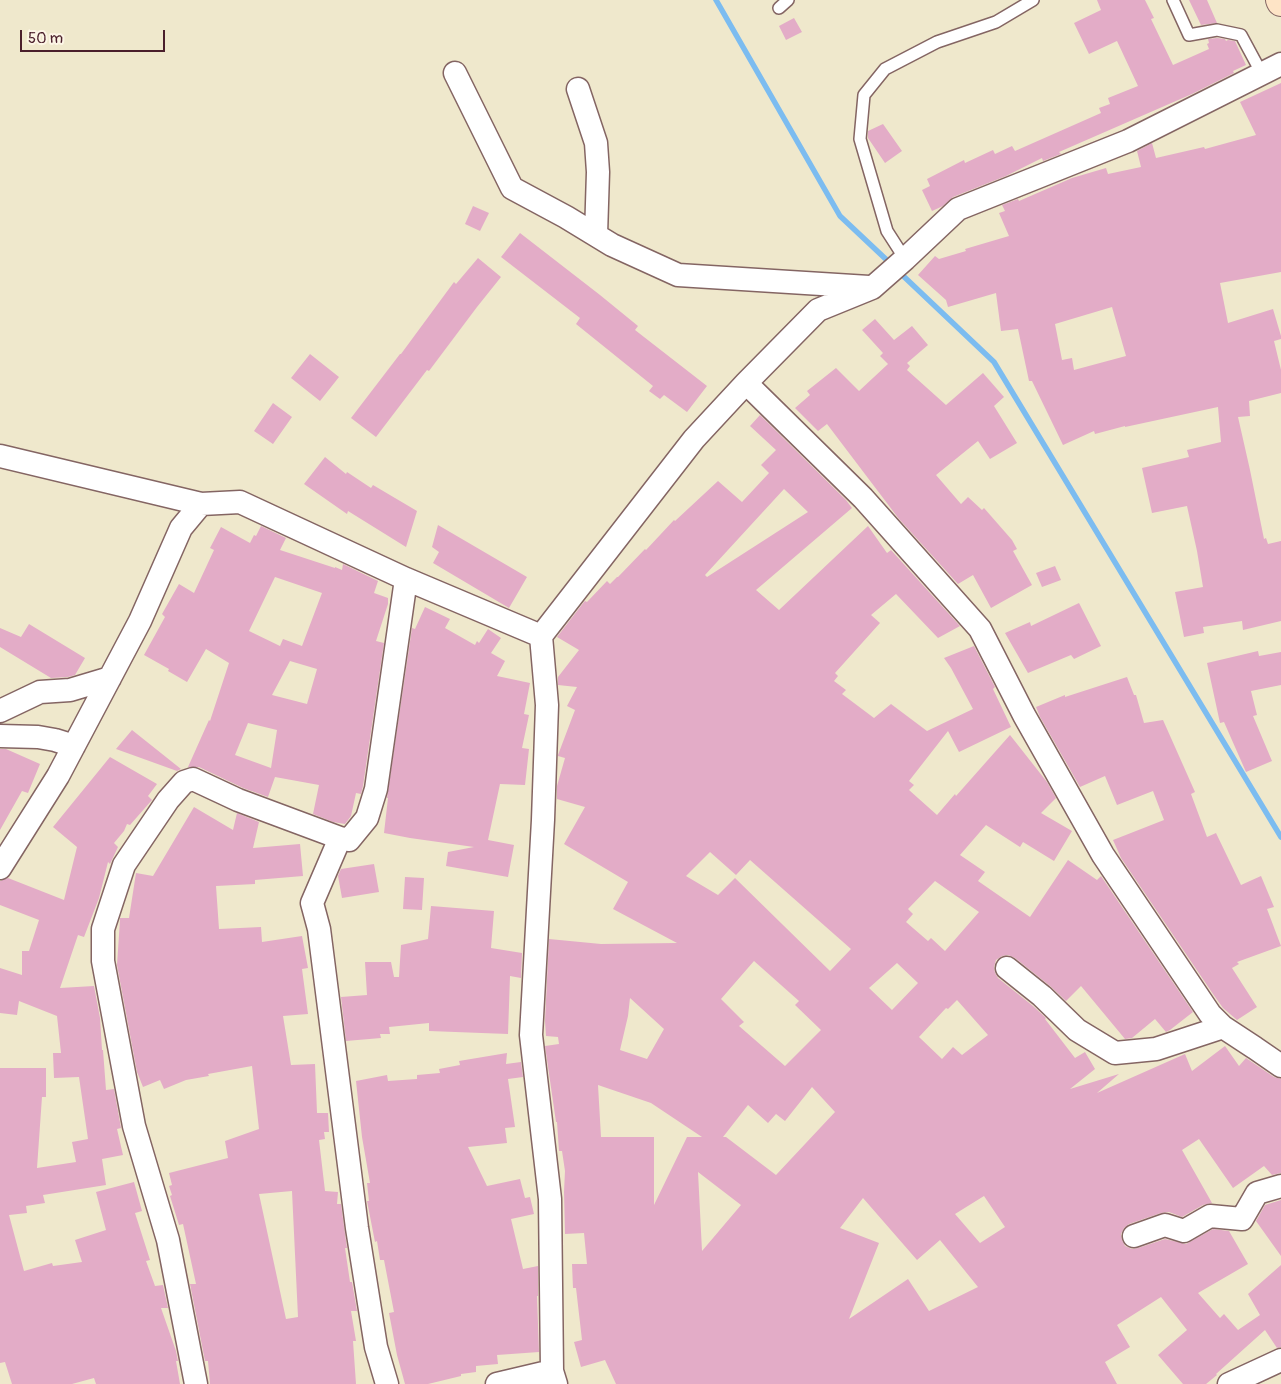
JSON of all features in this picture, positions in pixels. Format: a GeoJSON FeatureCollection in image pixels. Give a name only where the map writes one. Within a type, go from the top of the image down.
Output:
{"type":"FeatureCollection","features":[{"type":"Feature","properties":{"kind":"street"},"geometry":{"type":"LineString","coordinates":[[497,1384],[554,1378],[550,1199],[531,1035],[547,705],[541,636],[694,440],[746,383],[818,310],[880,281],[958,209],[1128,141],[1271,69]]}},
{"type":"Feature","properties":{"kind":"street"},"geometry":{"type":"LineString","coordinates":[[455,73],[512,188],[566,217],[612,245],[678,275],[880,281]]}},
{"type":"Feature","properties":{"kind":"street"},"geometry":{"type":"LineString","coordinates":[[578,89],[596,143],[598,172],[596,235]]}},
{"type":"Feature","properties":{"kind":"street"},"geometry":{"type":"LineString","coordinates":[[746,383],[863,498],[980,628],[1024,715],[1103,856],[1210,1014],[1223,1027],[1281,1066]]}},
{"type":"Feature","properties":{"kind":"street"},"geometry":{"type":"LineString","coordinates":[[0,456],[201,504],[240,502],[406,579],[541,636]]}},
{"type":"Feature","properties":{"kind":"street"},"geometry":{"type":"LineString","coordinates":[[0,868],[58,776],[140,621],[181,528],[201,504]]}},
{"type":"Feature","properties":{"kind":"street"},"geometry":{"type":"LineString","coordinates":[[196,1384],[168,1240],[134,1126],[103,961],[103,929],[124,865],[168,800],[184,782],[193,779],[238,800],[349,840],[368,818],[376,789],[406,579]]}},
{"type":"Feature","properties":{"kind":"street"},"geometry":{"type":"LineString","coordinates":[[0,711],[40,692],[70,690],[110,678]]}},
{"type":"Feature","properties":{"kind":"street"},"geometry":{"type":"LineString","coordinates":[[0,736],[55,740],[74,746]]}},
{"type":"Feature","properties":{"kind":"street"},"geometry":{"type":"LineString","coordinates":[[340,838],[312,903],[319,929],[357,1228],[376,1348],[387,1384]]}},
{"type":"Feature","properties":{"kind":"street"},"geometry":{"type":"LineString","coordinates":[[1007,968],[1042,996],[1077,1030],[1115,1053],[1156,1049],[1223,1027]]}},
{"type":"Feature","properties":{"kind":"street"},"geometry":{"type":"LineString","coordinates":[[1134,1236],[1165,1225],[1184,1230],[1210,1216],[1242,1219],[1257,1193],[1281,1186]]}},
{"type":"Feature","properties":{"kind":"street"},"geometry":{"type":"LineString","coordinates":[[1229,1384],[1281,1360]]}},
{"type":"Feature","properties":{"kind":"lane"},"geometry":{"type":"LineString","coordinates":[[779,8],[788,0]]}},
{"type":"Feature","properties":{"kind":"lane"},"geometry":{"type":"LineString","coordinates":[[905,259],[887,231],[860,139],[864,95],[885,69],[938,42],[996,22],[1033,0]]}},
{"type":"Feature","properties":{"kind":"lane"},"geometry":{"type":"LineString","coordinates":[[1173,0],[1189,35],[1216,30],[1241,35],[1271,69]]}},
{"type":"Feature","properties":{"kind":"building"},"geometry":{"type":"Polygon","coordinates":[[[1097,0],[1145,0],[1154,18],[1151,19],[1173,65],[1209,49],[1208,39],[1217,38],[1235,41],[1246,65],[1192,94],[1059,152],[1061,154],[1043,161],[1042,158],[1006,176],[953,197],[943,206],[932,211],[922,190],[930,186],[927,179],[964,160],[965,163],[993,150],[995,154],[1012,146],[1015,151],[1101,113],[1099,108],[1110,104],[1108,98],[1138,86],[1117,41],[1089,54],[1074,23],[1101,10],[1097,0]]]}},
{"type":"Feature","properties":{"kind":"building"},"geometry":{"type":"Polygon","coordinates":[[[1189,0],[1207,0],[1217,23],[1201,25],[1189,0]]]}},
{"type":"Feature","properties":{"kind":"building"},"geometry":{"type":"Polygon","coordinates":[[[794,18],[802,32],[786,40],[779,26],[794,18]]]}},
{"type":"Feature","properties":{"kind":"building"},"geometry":{"type":"Polygon","coordinates":[[[1281,83],[1281,272],[1220,283],[1228,323],[1273,309],[1281,336],[1281,339],[1274,341],[1281,370],[1281,393],[1249,401],[1250,416],[1238,417],[1264,539],[1266,538],[1268,544],[1281,541],[1281,621],[1243,630],[1242,621],[1203,627],[1204,633],[1184,637],[1175,592],[1203,587],[1187,506],[1152,513],[1142,468],[1189,457],[1187,450],[1221,442],[1218,407],[1095,434],[1094,431],[1063,445],[1032,381],[1029,381],[1018,329],[1001,331],[996,293],[948,307],[946,300],[918,275],[935,256],[939,259],[1009,236],[999,213],[1005,211],[1002,205],[1018,199],[1019,201],[1072,178],[1106,168],[1108,174],[1141,167],[1137,151],[1152,143],[1156,158],[1204,147],[1205,149],[1256,135],[1240,102],[1281,83]],[[1112,307],[1055,324],[1062,360],[1072,358],[1074,370],[1126,356],[1112,307]]]}},
{"type":"Feature","properties":{"kind":"building"},"geometry":{"type":"Polygon","coordinates":[[[883,124],[902,151],[885,163],[868,138],[868,131],[883,124]]]}},
{"type":"Feature","properties":{"kind":"building"},"geometry":{"type":"Polygon","coordinates":[[[473,206],[489,213],[480,231],[465,224],[473,206]]]}},
{"type":"Feature","properties":{"kind":"building"},"geometry":{"type":"Polygon","coordinates":[[[520,233],[638,326],[635,330],[707,386],[687,412],[664,395],[660,399],[649,391],[653,386],[576,324],[580,318],[501,257],[520,233]]]}},
{"type":"Feature","properties":{"kind":"building"},"geometry":{"type":"Polygon","coordinates":[[[478,258],[501,277],[376,437],[351,418],[454,282],[456,284],[478,258]]]}},
{"type":"Feature","properties":{"kind":"building"},"geometry":{"type":"Polygon","coordinates":[[[875,319],[894,340],[912,326],[928,345],[907,363],[910,366],[907,370],[946,405],[983,373],[1004,397],[994,406],[1017,443],[990,459],[978,441],[936,475],[961,504],[968,497],[982,510],[984,508],[1012,540],[1017,549],[1013,551],[1032,585],[991,608],[973,575],[958,584],[899,519],[827,424],[818,431],[795,408],[810,395],[807,391],[836,368],[859,391],[888,364],[880,356],[883,353],[862,330],[875,319]]]}},
{"type":"Feature","properties":{"kind":"building"},"geometry":{"type":"Polygon","coordinates":[[[310,354],[339,377],[320,401],[291,378],[310,354]]]}},
{"type":"Feature","properties":{"kind":"building"},"geometry":{"type":"Polygon","coordinates":[[[273,403],[292,417],[273,444],[254,431],[273,403]]]}},
{"type":"Feature","properties":{"kind":"building"},"geometry":{"type":"Polygon","coordinates":[[[760,415],[852,508],[756,590],[779,610],[868,526],[887,553],[891,550],[960,626],[938,638],[896,594],[871,615],[880,623],[835,673],[838,676],[834,681],[846,690],[842,694],[874,718],[891,704],[927,731],[973,709],[944,658],[974,646],[995,687],[993,689],[1011,727],[959,752],[948,731],[909,781],[914,785],[909,790],[937,815],[1010,735],[1047,782],[1056,798],[1041,813],[1072,831],[1054,861],[1023,842],[1020,847],[986,825],[960,855],[985,872],[978,881],[1030,917],[1068,860],[1097,880],[1101,876],[1193,1012],[1166,1032],[1155,1019],[1132,1038],[1125,1039],[1081,986],[1066,1001],[1015,958],[1008,955],[1002,956],[996,960],[994,967],[998,978],[1046,1018],[1075,1058],[1085,1052],[1095,1069],[1070,1089],[1119,1074],[1097,1093],[1185,1054],[1192,1071],[1225,1046],[1239,1066],[1246,1058],[1274,1077],[1281,1079],[1281,1173],[1272,1175],[1264,1166],[1233,1188],[1199,1139],[1182,1150],[1212,1203],[1203,1205],[1182,1217],[1169,1212],[1161,1213],[1129,1224],[1121,1234],[1125,1246],[1132,1249],[1165,1239],[1186,1244],[1213,1229],[1229,1231],[1248,1264],[1198,1293],[1220,1318],[1224,1314],[1238,1330],[1260,1315],[1248,1294],[1281,1265],[1281,1347],[1277,1348],[1265,1330],[1206,1384],[1183,1384],[1158,1355],[1187,1330],[1161,1297],[1117,1325],[1130,1347],[1105,1362],[1117,1384],[616,1384],[605,1360],[581,1367],[574,1342],[582,1340],[576,1288],[573,1288],[572,1264],[587,1264],[584,1233],[565,1234],[565,1171],[562,1151],[559,1151],[557,1122],[545,1046],[559,1044],[558,1037],[546,1036],[549,939],[601,944],[677,943],[613,909],[628,882],[564,844],[585,807],[557,799],[557,786],[565,758],[558,755],[575,710],[567,706],[577,687],[558,685],[558,677],[579,650],[557,637],[585,601],[587,602],[607,581],[610,584],[618,577],[674,520],[718,481],[742,502],[769,473],[761,465],[776,450],[750,426],[760,415]],[[784,489],[705,575],[707,577],[808,512],[784,489]],[[710,852],[686,876],[718,895],[735,878],[830,971],[851,949],[750,860],[736,875],[710,852]],[[935,881],[908,909],[913,914],[906,922],[928,941],[931,938],[945,951],[979,912],[935,881]],[[754,961],[721,999],[744,1022],[739,1026],[785,1066],[821,1030],[795,1005],[799,1001],[754,961]],[[897,963],[869,988],[892,1010],[918,983],[897,963]],[[630,998],[628,1016],[620,1050],[647,1059],[664,1029],[630,998]],[[957,1000],[948,1009],[946,1008],[919,1037],[942,1059],[953,1047],[962,1055],[988,1035],[957,1000]],[[598,1085],[601,1137],[654,1137],[654,1205],[687,1137],[702,1137],[651,1103],[598,1085]],[[812,1087],[785,1121],[776,1114],[768,1123],[748,1105],[723,1137],[726,1137],[776,1175],[835,1112],[812,1087]],[[698,1172],[702,1251],[741,1205],[698,1172]],[[984,1196],[955,1214],[980,1243],[1005,1227],[984,1196]],[[863,1198],[840,1228],[879,1243],[849,1319],[908,1279],[929,1311],[978,1287],[940,1240],[917,1260],[863,1198]]]}},
{"type":"Feature","properties":{"kind":"building"},"geometry":{"type":"Polygon","coordinates":[[[325,457],[346,474],[347,472],[371,488],[373,485],[417,511],[406,547],[348,511],[347,514],[304,484],[325,457]]]}},
{"type":"Feature","properties":{"kind":"building"},"geometry":{"type":"Polygon","coordinates":[[[438,525],[527,577],[509,608],[433,563],[439,552],[432,547],[438,525]]]}},
{"type":"Feature","properties":{"kind":"building"},"geometry":{"type":"Polygon","coordinates":[[[261,526],[286,538],[280,550],[342,570],[343,564],[378,581],[374,593],[388,598],[388,604],[376,641],[384,643],[363,786],[361,794],[356,793],[351,816],[345,824],[333,822],[313,814],[319,785],[275,777],[268,797],[243,788],[199,767],[188,767],[210,721],[229,663],[206,649],[187,682],[144,655],[165,617],[162,614],[179,584],[194,593],[214,550],[210,548],[221,527],[250,543],[254,535],[256,536],[261,526]],[[275,577],[249,631],[280,646],[283,639],[302,646],[322,593],[275,577]],[[290,661],[272,695],[307,704],[317,669],[290,661]],[[248,723],[235,755],[271,768],[277,730],[248,723]]]}},
{"type":"Feature","properties":{"kind":"building"},"geometry":{"type":"Polygon","coordinates":[[[1055,566],[1061,580],[1042,587],[1036,573],[1055,566]]]}},
{"type":"Feature","properties":{"kind":"building"},"geometry":{"type":"Polygon","coordinates":[[[1079,603],[1101,646],[1074,659],[1071,655],[1028,673],[1005,633],[1030,622],[1031,626],[1079,603]]]}},
{"type":"Feature","properties":{"kind":"building"},"geometry":{"type":"Polygon","coordinates":[[[425,607],[450,619],[445,628],[475,645],[477,641],[479,643],[488,629],[501,638],[491,653],[505,661],[497,676],[530,683],[524,714],[529,715],[522,748],[529,749],[525,785],[500,784],[488,840],[514,845],[508,877],[446,866],[448,852],[474,847],[384,833],[387,798],[412,628],[415,629],[425,607]]]}},
{"type":"Feature","properties":{"kind":"building"},"geometry":{"type":"Polygon","coordinates":[[[29,624],[85,658],[75,675],[51,678],[0,647],[0,628],[21,637],[29,624]]]}},
{"type":"Feature","properties":{"kind":"building"},"geometry":{"type":"Polygon","coordinates":[[[1258,651],[1259,656],[1281,652],[1281,685],[1251,691],[1257,715],[1253,716],[1272,761],[1246,772],[1224,722],[1220,723],[1207,663],[1258,651]]]}},
{"type":"Feature","properties":{"kind":"building"},"geometry":{"type":"Polygon","coordinates":[[[1127,677],[1134,695],[1136,695],[1144,723],[1163,720],[1195,792],[1191,794],[1207,837],[1216,833],[1241,885],[1261,876],[1274,907],[1267,909],[1281,946],[1237,962],[1239,964],[1232,968],[1257,1007],[1237,1020],[1223,1008],[1213,994],[1121,858],[1113,840],[1164,820],[1153,791],[1117,805],[1105,776],[1080,787],[1036,707],[1065,695],[1065,697],[1127,677]]]}},
{"type":"Feature","properties":{"kind":"building"},"geometry":{"type":"Polygon","coordinates":[[[132,730],[181,769],[177,771],[116,749],[132,730]]]}},
{"type":"Feature","properties":{"kind":"building"},"geometry":{"type":"Polygon","coordinates":[[[0,749],[6,749],[40,764],[28,793],[22,791],[0,830],[0,749]]]}},
{"type":"Feature","properties":{"kind":"building"},"geometry":{"type":"Polygon","coordinates":[[[110,757],[157,784],[148,796],[152,800],[130,825],[127,824],[114,843],[118,847],[110,864],[108,862],[99,898],[84,937],[78,935],[60,988],[94,986],[100,1018],[106,1090],[114,1089],[121,1128],[117,1129],[123,1155],[102,1159],[106,1185],[43,1195],[45,1203],[26,1206],[27,1213],[9,1215],[24,1271],[52,1263],[53,1266],[82,1262],[75,1240],[106,1230],[96,1192],[134,1182],[142,1211],[135,1213],[150,1260],[146,1261],[155,1286],[163,1285],[168,1308],[161,1308],[176,1351],[180,1384],[96,1384],[94,1378],[72,1384],[12,1384],[5,1362],[0,1363],[0,1068],[46,1068],[46,1097],[42,1097],[37,1168],[76,1162],[72,1142],[88,1139],[79,1077],[54,1078],[53,1053],[61,1053],[57,1016],[19,1001],[17,1015],[0,1013],[0,968],[22,975],[22,951],[29,951],[39,920],[0,905],[0,881],[8,878],[64,900],[77,847],[53,827],[110,757]]]}},
{"type":"Feature","properties":{"kind":"building"},"geometry":{"type":"Polygon","coordinates":[[[194,807],[233,830],[237,813],[259,822],[253,848],[300,844],[303,876],[255,880],[255,884],[216,886],[219,929],[261,927],[262,942],[302,936],[308,968],[302,969],[308,1014],[283,1016],[291,1065],[315,1064],[317,1113],[328,1113],[329,1132],[324,1132],[325,1139],[319,1140],[325,1191],[338,1192],[337,1204],[341,1204],[350,1282],[352,1282],[357,1311],[351,1311],[356,1341],[353,1341],[356,1384],[210,1384],[208,1361],[205,1361],[190,1284],[196,1284],[183,1224],[179,1225],[170,1196],[172,1195],[169,1186],[172,1185],[169,1173],[228,1158],[225,1141],[259,1129],[252,1066],[208,1074],[209,1076],[186,1080],[164,1089],[160,1080],[143,1087],[137,1072],[117,965],[120,918],[129,918],[136,873],[153,876],[194,807]],[[292,1191],[259,1194],[286,1319],[298,1317],[292,1191]]]}},
{"type":"Feature","properties":{"kind":"building"},"geometry":{"type":"Polygon","coordinates":[[[374,864],[379,892],[342,898],[338,876],[341,869],[374,864]]]}},
{"type":"Feature","properties":{"kind":"building"},"geometry":{"type":"Polygon","coordinates":[[[405,877],[424,878],[422,910],[403,909],[405,877]]]}},
{"type":"Feature","properties":{"kind":"building"},"geometry":{"type":"Polygon","coordinates":[[[431,906],[494,911],[491,948],[522,953],[521,978],[510,976],[508,1034],[429,1031],[429,1023],[389,1027],[390,1034],[380,1034],[381,1038],[346,1041],[341,997],[367,995],[365,962],[391,962],[394,977],[399,977],[401,945],[428,939],[431,906]]]}},
{"type":"Feature","properties":{"kind":"building"},"geometry":{"type":"Polygon","coordinates":[[[507,1053],[506,1064],[521,1062],[523,1077],[508,1079],[515,1127],[505,1128],[507,1143],[468,1147],[487,1186],[520,1179],[525,1198],[530,1197],[534,1214],[511,1219],[523,1269],[538,1266],[539,1352],[497,1355],[498,1364],[476,1366],[476,1372],[461,1374],[461,1376],[428,1384],[405,1384],[389,1313],[394,1312],[384,1260],[380,1260],[367,1201],[369,1201],[367,1183],[370,1183],[362,1137],[356,1081],[387,1075],[388,1081],[417,1079],[417,1075],[440,1073],[439,1069],[460,1065],[459,1061],[507,1053]]]}},
{"type":"Feature","properties":{"kind":"building"},"geometry":{"type":"Polygon","coordinates":[[[1281,1200],[1281,1256],[1256,1221],[1265,1205],[1281,1200]]]}},
{"type":"Feature","properties":{"kind":"waterway"},"geometry":{"type":"LineString","coordinates":[[716,0],[840,216],[891,264]]}},
{"type":"Feature","properties":{"kind":"waterway"},"geometry":{"type":"LineString","coordinates":[[898,271],[994,362],[1281,837]]}}]}
